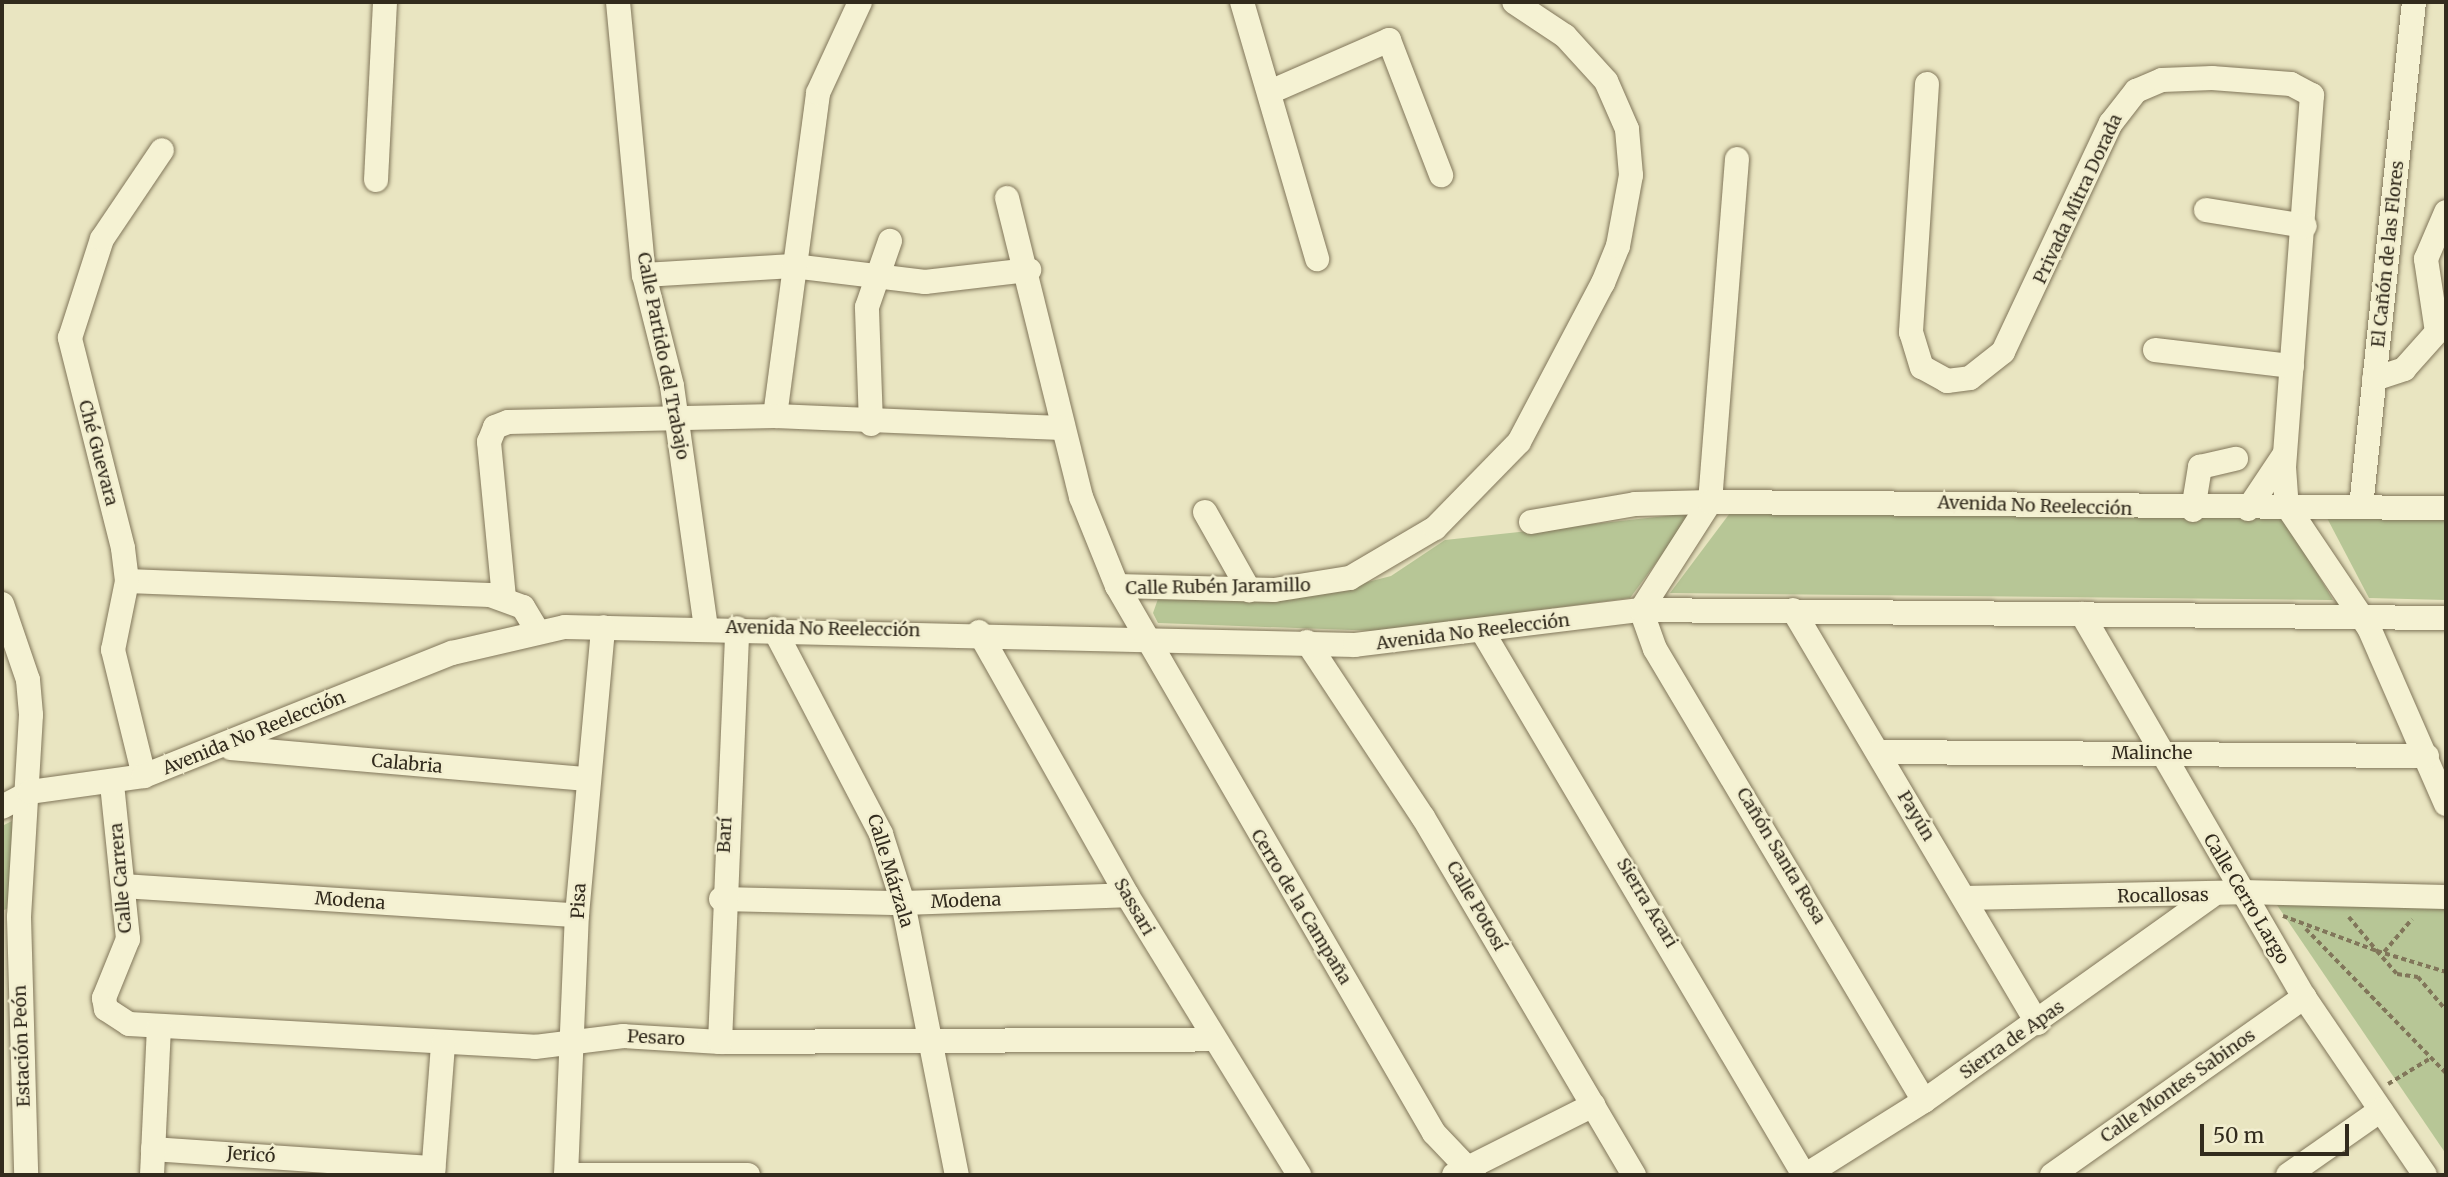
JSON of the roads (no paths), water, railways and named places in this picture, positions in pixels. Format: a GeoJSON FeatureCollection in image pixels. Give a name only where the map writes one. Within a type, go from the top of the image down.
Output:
{"type":"FeatureCollection","features":[{"type":"Feature","properties":{"kind":"street"},"geometry":{"type":"LineString","coordinates":[[376,180],[385,2]]}},
{"type":"Feature","properties":{"kind":"street","name":"Calle Partido del Trabajo"},"geometry":{"type":"LineString","coordinates":[[618,2],[644,275],[678,423],[706,627]]}},
{"type":"Feature","properties":{"kind":"street"},"geometry":{"type":"LineString","coordinates":[[775,416],[818,93],[860,2]]}},
{"type":"Feature","properties":{"kind":"street"},"geometry":{"type":"LineString","coordinates":[[1242,2],[1317,259]]}},
{"type":"Feature","properties":{"kind":"street","name":"Calle Rubén Jaramillo"},"geometry":{"type":"LineString","coordinates":[[1142,637],[1117,586],[1249,590],[1350,578],[1405,548],[1460,506],[1519,442],[1602,283],[1631,192],[1623,115],[1579,50],[1514,2]]}},
{"type":"Feature","properties":{"kind":"street","name":"El Cañón de las Flores"},"geometry":{"type":"LineString","coordinates":[[2361,507],[2414,2]]}},
{"type":"Feature","properties":{"kind":"street"},"geometry":{"type":"LineString","coordinates":[[1270,92],[1389,40],[1441,175]]}},
{"type":"Feature","properties":{"kind":"street","name":"Privada Mitra Dorada"},"geometry":{"type":"LineString","coordinates":[[1927,84],[1911,332],[1917,358],[1938,378],[1969,379],[2003,352],[2111,123],[2148,84],[2212,78],[2308,89],[2315,107],[2292,366],[2286,452],[2287,506]]}},
{"type":"Feature","properties":{"kind":"street","name":"Ché Guevara"},"geometry":{"type":"LineString","coordinates":[[144,775],[113,650],[127,581],[70,338],[102,239],[162,150]]}},
{"type":"Feature","properties":{"kind":"street"},"geometry":{"type":"LineString","coordinates":[[1642,610],[1710,502],[1737,159]]}},
{"type":"Feature","properties":{"kind":"street"},"geometry":{"type":"LineString","coordinates":[[1007,198],[1029,270],[1062,428],[1090,528],[1117,586]]}},
{"type":"Feature","properties":{"kind":"street"},"geometry":{"type":"LineString","coordinates":[[2206,210],[2305,226]]}},
{"type":"Feature","properties":{"kind":"street"},"geometry":{"type":"LineString","coordinates":[[2374,379],[2403,369],[2437,332],[2426,259],[2446,212]]}},
{"type":"Feature","properties":{"kind":"street"},"geometry":{"type":"LineString","coordinates":[[871,424],[864,349],[876,278],[890,241]]}},
{"type":"Feature","properties":{"kind":"street"},"geometry":{"type":"LineString","coordinates":[[644,275],[793,266],[876,278],[948,282],[1029,270]]}},
{"type":"Feature","properties":{"kind":"street"},"geometry":{"type":"LineString","coordinates":[[2155,349],[2292,366]]}},
{"type":"Feature","properties":{"kind":"street"},"geometry":{"type":"LineString","coordinates":[[503,598],[489,442],[495,427],[678,423],[775,416],[871,424],[1062,428]]}},
{"type":"Feature","properties":{"kind":"street"},"geometry":{"type":"LineString","coordinates":[[2248,509],[2286,452],[2313,506]]}},
{"type":"Feature","properties":{"kind":"street"},"geometry":{"type":"LineString","coordinates":[[2193,510],[2200,467],[2236,458]]}},
{"type":"Feature","properties":{"kind":"street","name":"Avenida No Reelección"},"geometry":{"type":"LineString","coordinates":[[1531,522],[1635,504],[1875,499],[2193,510],[2287,506],[2446,508]]}},
{"type":"Feature","properties":{"kind":"street"},"geometry":{"type":"LineString","coordinates":[[2287,506],[2362,618],[2427,756],[2446,804]]}},
{"type":"Feature","properties":{"kind":"street"},"geometry":{"type":"LineString","coordinates":[[1205,512],[1249,590]]}},
{"type":"Feature","properties":{"kind":"street"},"geometry":{"type":"LineString","coordinates":[[127,581],[503,598],[523,607],[537,630]]}},
{"type":"Feature","properties":{"kind":"street"},"geometry":{"type":"LineString","coordinates":[[2,604],[28,680],[30,792],[21,818],[10,920]]}},
{"type":"Feature","properties":{"kind":"street","name":"Avenida No Reelección"},"geometry":{"type":"LineString","coordinates":[[2,807],[30,792],[112,784],[144,775],[227,747],[452,653],[537,630],[706,627],[1408,644],[1642,610],[2446,618]]}},
{"type":"Feature","properties":{"kind":"street","name":"Cañón Santa Rosa"},"geometry":{"type":"LineString","coordinates":[[1642,610],[1655,649],[1924,1101]]}},
{"type":"Feature","properties":{"kind":"street","name":"Payún"},"geometry":{"type":"LineString","coordinates":[[1793,610],[2037,1023]]}},
{"type":"Feature","properties":{"kind":"street","name":"Calle Cerro Largo"},"geometry":{"type":"LineString","coordinates":[[2082,614],[2157,753],[2304,997],[2424,1175]]}},
{"type":"Feature","properties":{"kind":"street","name":"Pisa"},"geometry":{"type":"LineString","coordinates":[[566,1175],[587,779],[603,627]]}},
{"type":"Feature","properties":{"kind":"street","name":"Barí"},"geometry":{"type":"LineString","coordinates":[[720,1042],[721,899],[737,628]]}},
{"type":"Feature","properties":{"kind":"street","name":"Calle Márzala"},"geometry":{"type":"LineString","coordinates":[[775,629],[872,809],[903,903],[957,1175]]}},
{"type":"Feature","properties":{"kind":"street","name":"Sassari"},"geometry":{"type":"LineString","coordinates":[[979,632],[1127,895],[1299,1175]]}},
{"type":"Feature","properties":{"kind":"street","name":"Sierra Acari"},"geometry":{"type":"LineString","coordinates":[[1484,634],[1805,1175]]}},
{"type":"Feature","properties":{"kind":"street","name":"Cerro de la Campaña"},"geometry":{"type":"LineString","coordinates":[[1142,637],[1434,1133],[1465,1174]]}},
{"type":"Feature","properties":{"kind":"street","name":"Calle Potosí"},"geometry":{"type":"LineString","coordinates":[[1307,642],[1423,817],[1634,1175]]}},
{"type":"Feature","properties":{"kind":"street","name":"Calabria"},"geometry":{"type":"LineString","coordinates":[[227,747],[587,779]]}},
{"type":"Feature","properties":{"kind":"street","name":"Malinche"},"geometry":{"type":"LineString","coordinates":[[1878,752],[2427,756]]}},
{"type":"Feature","properties":{"kind":"street","name":"Calle Carrera"},"geometry":{"type":"LineString","coordinates":[[106,1009],[104,998],[128,939],[112,784]]}},
{"type":"Feature","properties":{"kind":"street","name":"Modena"},"geometry":{"type":"LineString","coordinates":[[123,886],[578,915]]}},
{"type":"Feature","properties":{"kind":"street","name":"Rocallosas"},"geometry":{"type":"LineString","coordinates":[[1964,898],[2211,896],[2242,892],[2436,897]]}},
{"type":"Feature","properties":{"kind":"street","name":"Modena"},"geometry":{"type":"LineString","coordinates":[[721,899],[903,903],[1127,895]]}},
{"type":"Feature","properties":{"kind":"street","name":"Sierra de Apas"},"geometry":{"type":"LineString","coordinates":[[1805,1175],[1924,1101],[2037,1023],[2211,896]]}},
{"type":"Feature","properties":{"kind":"street","name":"Estación Peón"},"geometry":{"type":"LineString","coordinates":[[10,920],[11,1035],[26,1175]]}},
{"type":"Feature","properties":{"kind":"street","name":"Calle Montes Sabinos"},"geometry":{"type":"LineString","coordinates":[[2052,1175],[2304,997]]}},
{"type":"Feature","properties":{"kind":"street","name":"Pesaro"},"geometry":{"type":"LineString","coordinates":[[106,1009],[129,1024],[159,1027],[536,1047],[575,1041],[1213,1039]]}},
{"type":"Feature","properties":{"kind":"street"},"geometry":{"type":"LineString","coordinates":[[152,1175],[159,1027]]}},
{"type":"Feature","properties":{"kind":"street"},"geometry":{"type":"LineString","coordinates":[[433,1172],[443,1044]]}},
{"type":"Feature","properties":{"kind":"street"},"geometry":{"type":"LineString","coordinates":[[2288,1175],[2376,1103]]}},
{"type":"Feature","properties":{"kind":"street"},"geometry":{"type":"LineString","coordinates":[[1465,1174],[1593,1105]]}},
{"type":"Feature","properties":{"kind":"street","name":"Jericó"},"geometry":{"type":"LineString","coordinates":[[153,1149],[433,1172]]}},
{"type":"Feature","properties":{"kind":"street"},"geometry":{"type":"LineString","coordinates":[[566,1175],[748,1175]]}}]}
